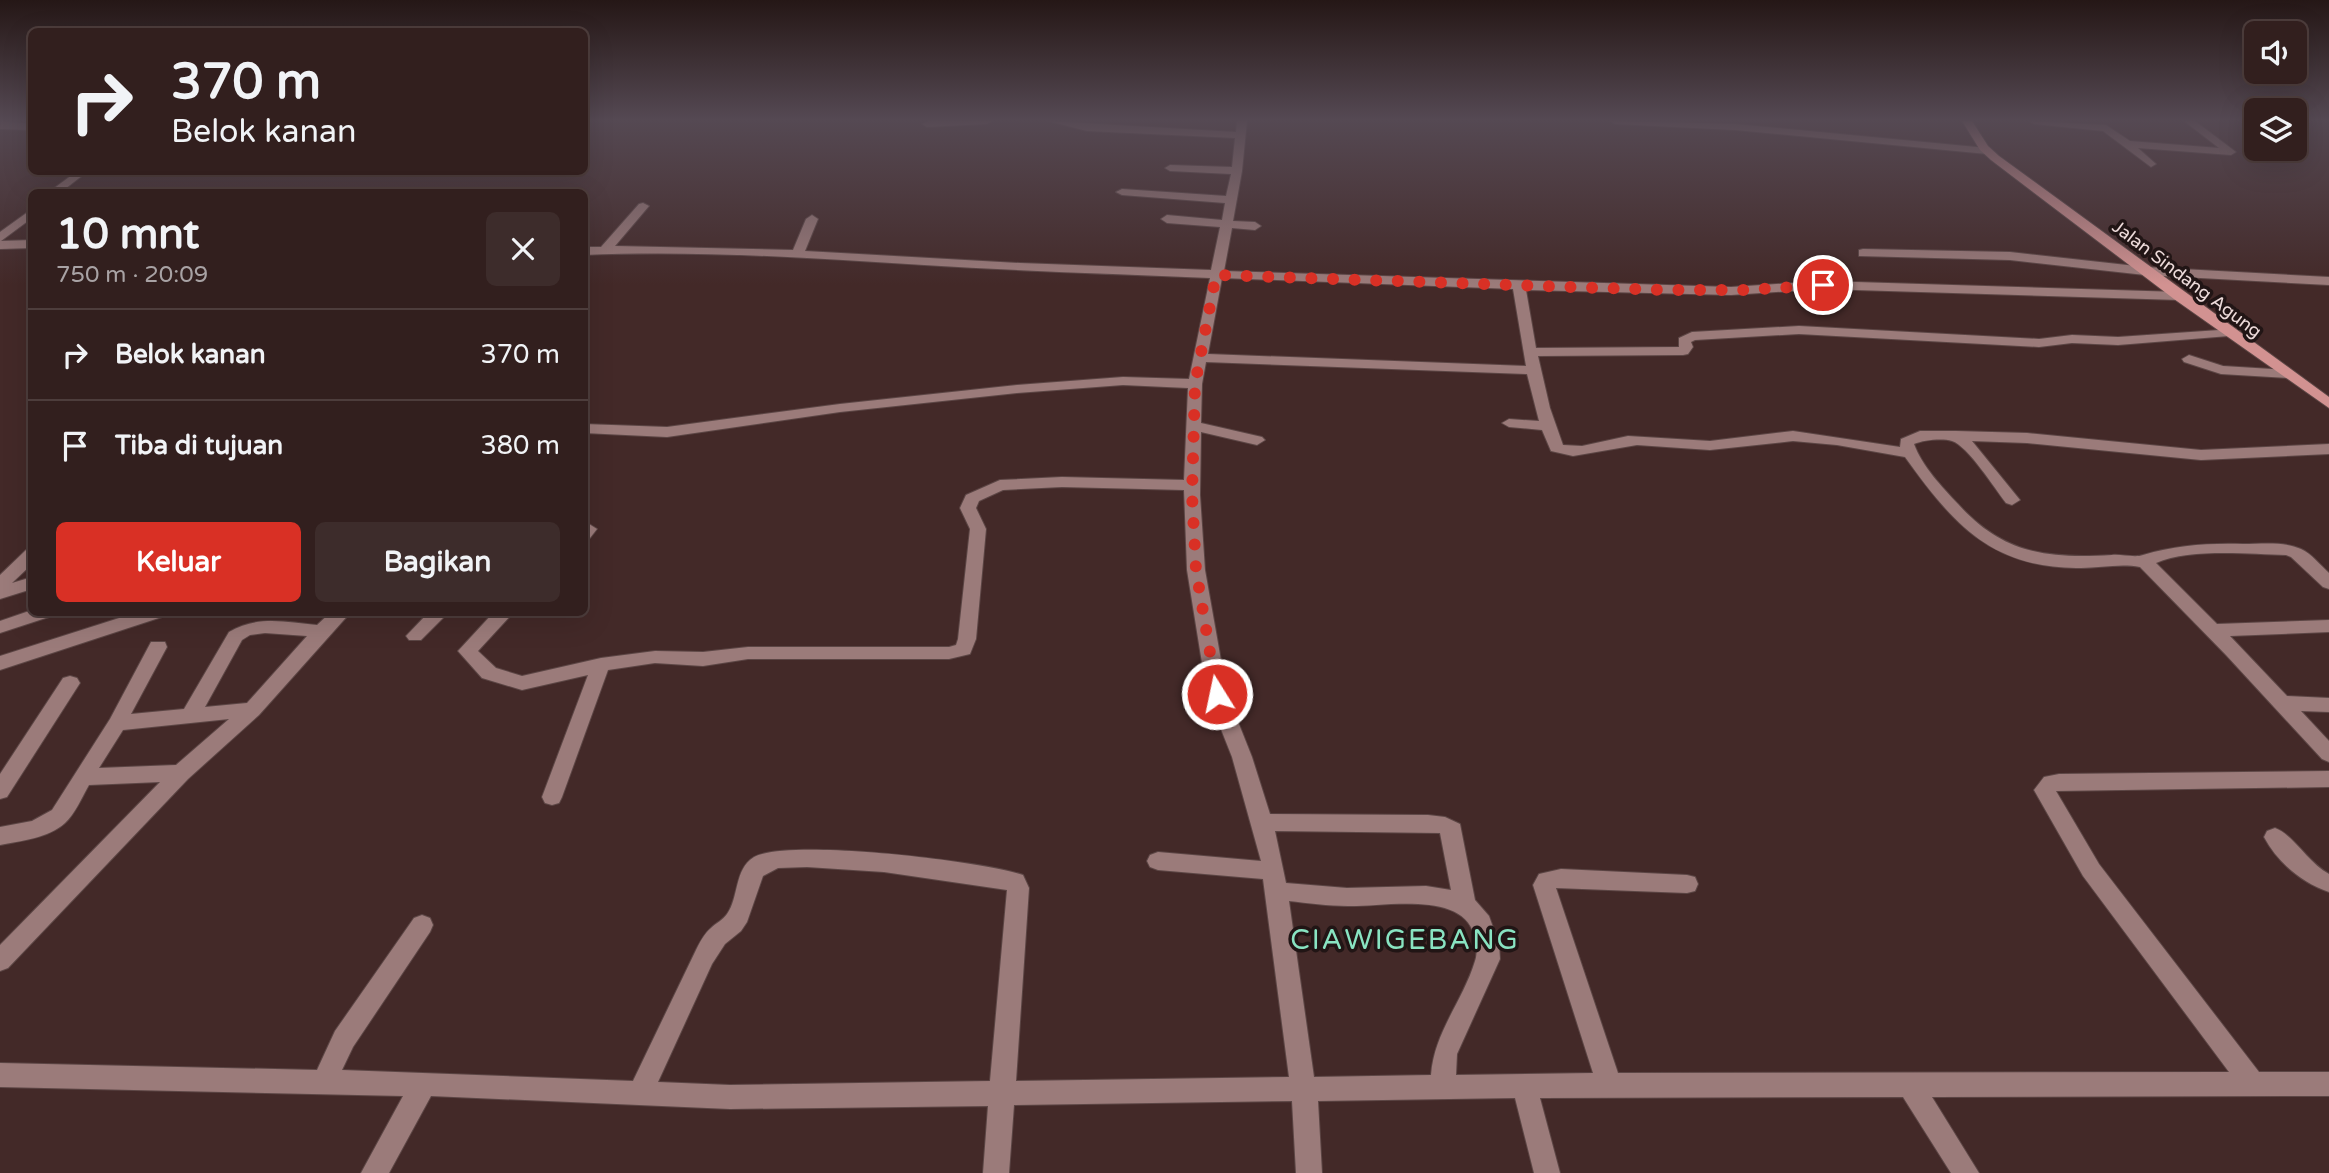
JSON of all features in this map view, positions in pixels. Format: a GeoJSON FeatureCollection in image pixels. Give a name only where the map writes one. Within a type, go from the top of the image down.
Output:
{"type":"FeatureCollection","features":[{"type":"Feature","properties":{"kind":"main road","name":"Jalan Sindang Agung"},"geometry":{"type":"LineString","coordinates":[[2020,176],[2145,271],[2329,404]]}},
{"type":"Feature","properties":{"kind":"street"},"geometry":{"type":"LineString","coordinates":[[58,189],[77,176]]}},
{"type":"Feature","properties":{"kind":"street"},"geometry":{"type":"LineString","coordinates":[[1236,176],[1195,384],[1192,495],[1196,570],[1217,694],[1262,822],[1275,881],[1304,1091],[1309,1173]]}},
{"type":"Feature","properties":{"kind":"street"},"geometry":{"type":"LineString","coordinates":[[1122,192],[1231,200]]}},
{"type":"Feature","properties":{"kind":"street"},"geometry":{"type":"LineString","coordinates":[[605,250],[642,206]]}},
{"type":"Feature","properties":{"kind":"street"},"geometry":{"type":"LineString","coordinates":[[0,237],[28,215]]}},
{"type":"Feature","properties":{"kind":"street"},"geometry":{"type":"LineString","coordinates":[[798,254],[812,219]]}},
{"type":"Feature","properties":{"kind":"street"},"geometry":{"type":"LineString","coordinates":[[1167,219],[1255,226]]}},
{"type":"Feature","properties":{"kind":"street"},"geometry":{"type":"LineString","coordinates":[[0,245],[28,244]]}},
{"type":"Feature","properties":{"kind":"street"},"geometry":{"type":"LineString","coordinates":[[588,251],[798,254],[1216,275],[1519,285],[1739,290],[1823,285],[2179,296]]}},
{"type":"Feature","properties":{"kind":"street"},"geometry":{"type":"LineString","coordinates":[[1863,253],[2010,256],[2145,271],[2329,282]]}},
{"type":"Feature","properties":{"kind":"street"},"geometry":{"type":"LineString","coordinates":[[1519,285],[1533,370],[1546,426],[1556,448],[1572,452],[1611,442],[1639,440],[1720,446],[1762,437],[1795,436],[1910,453]]}},
{"type":"Feature","properties":{"kind":"street"},"geometry":{"type":"LineString","coordinates":[[1529,352],[1683,351],[1686,347],[1684,341],[1692,336],[1776,331],[1878,333],[2039,343],[2072,339],[2118,341],[2229,332]]}},
{"type":"Feature","properties":{"kind":"street"},"geometry":{"type":"LineString","coordinates":[[1200,358],[1380,372],[1533,370]]}},
{"type":"Feature","properties":{"kind":"street"},"geometry":{"type":"LineString","coordinates":[[2189,359],[2221,370],[2288,374]]}},
{"type":"Feature","properties":{"kind":"street"},"geometry":{"type":"LineString","coordinates":[[588,428],[667,432],[840,408],[1017,388],[1123,382],[1195,384]]}},
{"type":"Feature","properties":{"kind":"street"},"geometry":{"type":"LineString","coordinates":[[1509,423],[1546,426]]}},
{"type":"Feature","properties":{"kind":"street"},"geometry":{"type":"LineString","coordinates":[[1193,426],[1257,440]]}},
{"type":"Feature","properties":{"kind":"street"},"geometry":{"type":"LineString","coordinates":[[1956,436],[1970,447],[2012,500]]}},
{"type":"Feature","properties":{"kind":"street"},"geometry":{"type":"LineString","coordinates":[[2329,449],[2190,454],[2027,438],[1956,436],[1917,437],[1905,444],[1946,502],[1988,542],[2004,551],[2058,562],[2143,562],[2152,557],[2185,552],[2286,550],[2297,554],[2329,583]]}},
{"type":"Feature","properties":{"kind":"street"},"geometry":{"type":"LineString","coordinates":[[501,616],[467,651],[489,673],[522,683],[601,665],[654,657],[703,659],[748,653],[948,653],[963,649],[967,639],[978,529],[968,508],[972,498],[1000,485],[1062,482],[1192,495]]}},
{"type":"Feature","properties":{"kind":"street"},"geometry":{"type":"LineString","coordinates":[[0,585],[28,558]]}},
{"type":"Feature","properties":{"kind":"street"},"geometry":{"type":"LineString","coordinates":[[2143,562],[2162,577],[2214,630],[2329,754]]}},
{"type":"Feature","properties":{"kind":"street"},"geometry":{"type":"LineString","coordinates":[[0,593],[28,584]]}},
{"type":"Feature","properties":{"kind":"street"},"geometry":{"type":"LineString","coordinates":[[0,627],[34,616]]}},
{"type":"Feature","properties":{"kind":"street"},"geometry":{"type":"LineString","coordinates":[[0,663],[147,616]]}},
{"type":"Feature","properties":{"kind":"street"},"geometry":{"type":"LineString","coordinates":[[0,961],[181,773],[252,710],[338,616]]}},
{"type":"Feature","properties":{"kind":"street"},"geometry":{"type":"LineString","coordinates":[[415,636],[436,616]]}},
{"type":"Feature","properties":{"kind":"street"},"geometry":{"type":"LineString","coordinates":[[2214,630],[2329,626]]}},
{"type":"Feature","properties":{"kind":"street"},"geometry":{"type":"LineString","coordinates":[[190,716],[235,636],[241,631],[253,627],[321,632]]}},
{"type":"Feature","properties":{"kind":"street"},"geometry":{"type":"LineString","coordinates":[[0,836],[50,824],[59,816],[117,723],[158,646]]}},
{"type":"Feature","properties":{"kind":"street"},"geometry":{"type":"LineString","coordinates":[[552,797],[601,665]]}},
{"type":"Feature","properties":{"kind":"street"},"geometry":{"type":"LineString","coordinates":[[0,791],[70,683]]}},
{"type":"Feature","properties":{"kind":"street"},"geometry":{"type":"LineString","coordinates":[[2283,703],[2329,705]]}},
{"type":"Feature","properties":{"kind":"street"},"geometry":{"type":"LineString","coordinates":[[117,723],[252,710]]}},
{"type":"Feature","properties":{"kind":"street"},"geometry":{"type":"LineString","coordinates":[[84,777],[181,773]]}},
{"type":"Feature","properties":{"kind":"street"},"geometry":{"type":"LineString","coordinates":[[2253,1084],[2091,870],[2044,790],[2051,783],[2059,782],[2329,779]]}},
{"type":"Feature","properties":{"kind":"street"},"geometry":{"type":"LineString","coordinates":[[1262,822],[1428,822],[1450,826],[1465,905]]}},
{"type":"Feature","properties":{"kind":"street"},"geometry":{"type":"LineString","coordinates":[[2275,837],[2301,867],[2319,880],[2329,883]]}},
{"type":"Feature","properties":{"kind":"street"},"geometry":{"type":"LineString","coordinates":[[640,1093],[713,942],[736,920],[752,875],[767,861],[788,858],[886,865],[968,874],[1017,884],[996,1173]]}},
{"type":"Feature","properties":{"kind":"street"},"geometry":{"type":"LineString","coordinates":[[1158,861],[1275,881],[1344,897],[1430,897],[1455,900],[1465,905],[1483,925],[1488,944],[1488,959],[1445,1054],[1443,1089]]}},
{"type":"Feature","properties":{"kind":"street"},"geometry":{"type":"LineString","coordinates":[[1609,1085],[1544,884],[1561,878],[1687,884]]}},
{"type":"Feature","properties":{"kind":"street"},"geometry":{"type":"LineString","coordinates":[[325,1081],[344,1039],[422,925]]}},
{"type":"Feature","properties":{"kind":"street"},"geometry":{"type":"LineString","coordinates":[[0,1075],[424,1083],[730,1097],[1609,1085],[2329,1084]]}},
{"type":"Feature","properties":{"kind":"street"},"geometry":{"type":"LineString","coordinates":[[374,1173],[424,1083]]}},
{"type":"Feature","properties":{"kind":"street"},"geometry":{"type":"LineString","coordinates":[[1910,1085],[1966,1173]]}},
{"type":"Feature","properties":{"kind":"street"},"geometry":{"type":"LineString","coordinates":[[1525,1088],[1547,1173]]}},
{"type":"Feature","properties":{"kind":"district","name":"CIAWIGEBANG"},"geometry":{"type":"Point","coordinates":[1405,939]}},
{"type":"Feature","properties":{"kind":"route"},"geometry":{"type":"LineString","coordinates":[[1217,694],[1196,570],[1192,495],[1195,384],[1216,275],[1662,290],[1747,290],[1823,285]]}}]}
